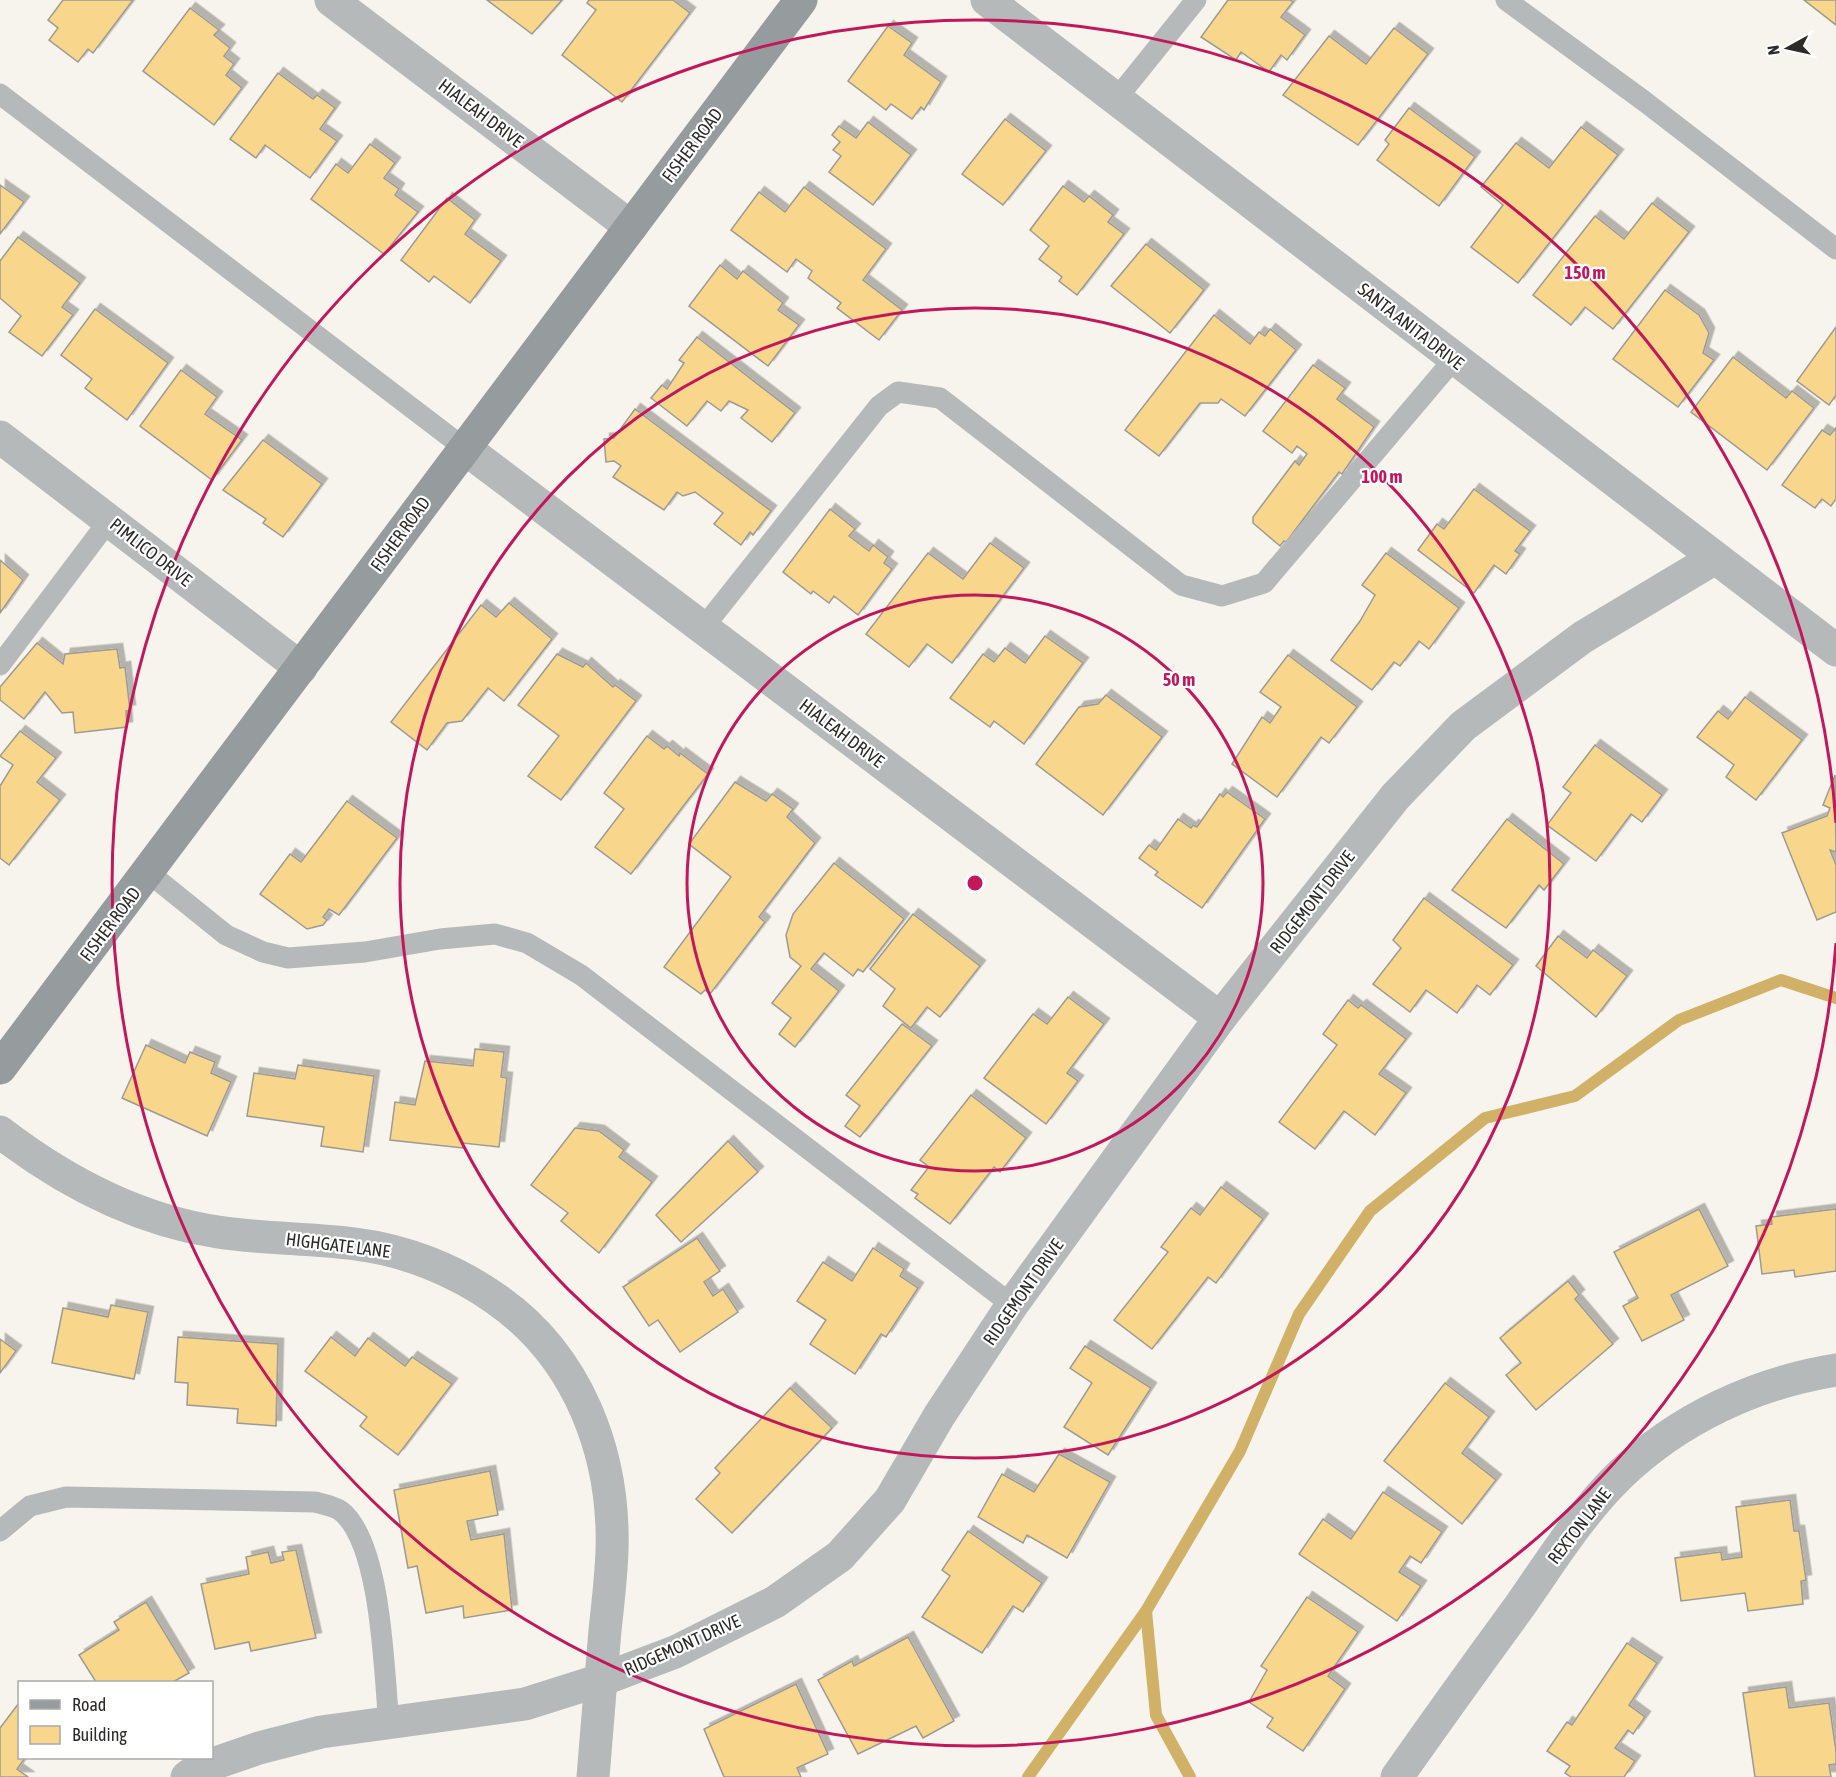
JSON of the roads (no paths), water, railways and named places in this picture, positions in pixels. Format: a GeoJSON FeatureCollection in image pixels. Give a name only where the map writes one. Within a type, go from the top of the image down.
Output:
{"type":"FeatureCollection","features":[{"type":"Feature","properties":{"kind":"street","name":"HIALEAH DRIVE"},"geometry":{"type":"LineString","coordinates":[[332,0],[631,227]]}},
{"type":"Feature","properties":{"kind":"street","name":"SANTA ANITA DRIVE"},"geometry":{"type":"LineString","coordinates":[[987,0],[1836,650]]}},
{"type":"Feature","properties":{"kind":"street","name":"FISHER ROAD"},"geometry":{"type":"LineString","coordinates":[[0,1068],[149,873],[463,447],[631,227],[794,2]]}},
{"type":"Feature","properties":{"kind":"street","name":"PIMLICO DRIVE"},"geometry":{"type":"LineString","coordinates":[[0,437],[110,519],[301,668]]}},
{"type":"Feature","properties":{"kind":"street","name":"HIALEAH DRIVE"},"geometry":{"type":"LineString","coordinates":[[463,447],[1220,1018]]}},
{"type":"Feature","properties":{"kind":"street","name":"RIDGEMONT DRIVE"},"geometry":{"type":"LineString","coordinates":[[187,1777],[198,1769],[259,1748],[321,1732],[389,1725],[525,1704],[601,1680],[675,1652],[775,1602],[840,1556],[890,1500],[939,1416],[1012,1305],[1220,1018],[1395,797],[1463,726],[1583,637],[1715,558]]}},
{"type":"Feature","properties":{"kind":"street","name":"HIGHGATE LANE"},"geometry":{"type":"LineString","coordinates":[[0,1132],[27,1153],[99,1194],[145,1215],[218,1232],[358,1244],[402,1254],[440,1267],[478,1286],[520,1315],[550,1347],[578,1391],[598,1433],[609,1487],[612,1550],[593,1777]]}},
{"type":"Feature","properties":{"kind":"street","name":"REXTON LANE"},"geometry":{"type":"LineString","coordinates":[[1397,1777],[1579,1523],[1618,1477],[1656,1445],[1716,1407],[1772,1384],[1836,1370]]}},
{"type":"Feature","properties":{"kind":"lane"},"geometry":{"type":"LineString","coordinates":[[1117,99],[1196,0]]}},
{"type":"Feature","properties":{"kind":"lane"},"geometry":{"type":"LineString","coordinates":[[1506,0],[1644,101],[1836,249]]}},
{"type":"Feature","properties":{"kind":"lane"},"geometry":{"type":"LineString","coordinates":[[0,94],[463,447]]}},
{"type":"Feature","properties":{"kind":"lane"},"geometry":{"type":"LineString","coordinates":[[704,628],[879,406],[898,392],[940,398],[1181,585],[1222,596],[1264,583],[1454,358]]}},
{"type":"Feature","properties":{"kind":"lane"},"geometry":{"type":"LineString","coordinates":[[0,665],[110,519]]}},
{"type":"Feature","properties":{"kind":"lane"},"geometry":{"type":"LineString","coordinates":[[149,873],[226,934],[262,952],[288,958],[365,952],[440,939],[495,934],[527,943],[582,975],[1012,1305]]}},
{"type":"Feature","properties":{"kind":"lane"},"geometry":{"type":"LineString","coordinates":[[0,1531],[30,1506],[66,1497],[315,1502],[340,1510],[357,1531],[376,1593],[389,1725]]}},
{"type":"Feature","properties":{"kind":"waterway"},"geometry":{"type":"LineString","coordinates":[[1028,1777],[1146,1611],[1240,1451],[1299,1314],[1370,1211],[1485,1118],[1575,1096],[1679,1020],[1781,980],[1836,998]]}},
{"type":"Feature","properties":{"kind":"waterway"},"geometry":{"type":"LineString","coordinates":[[1146,1611],[1156,1715],[1190,1777]]}}]}
